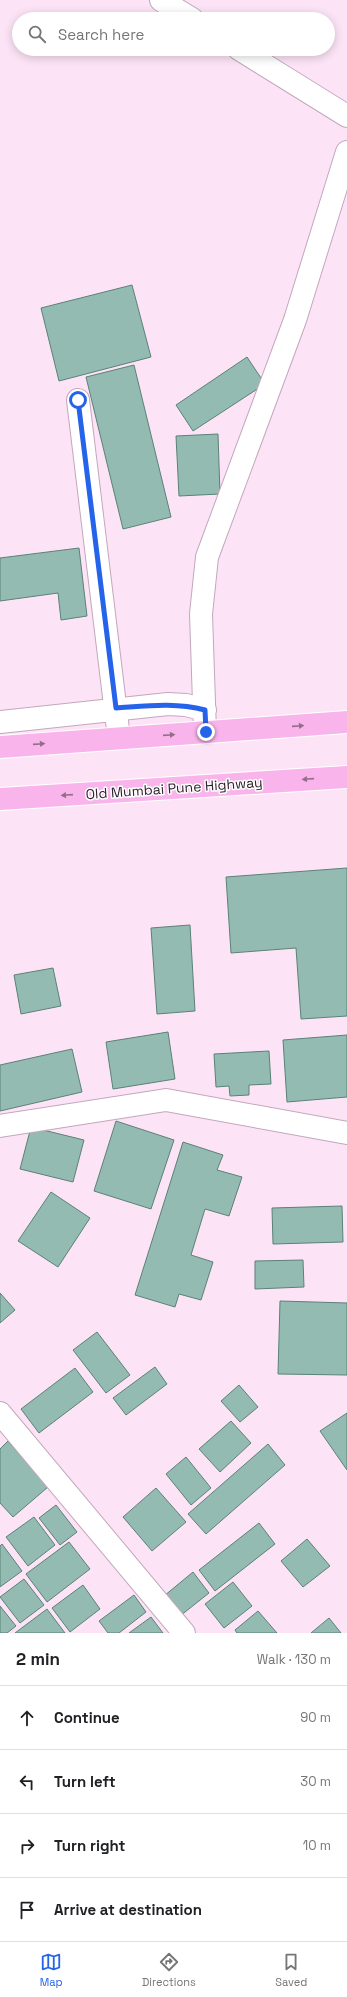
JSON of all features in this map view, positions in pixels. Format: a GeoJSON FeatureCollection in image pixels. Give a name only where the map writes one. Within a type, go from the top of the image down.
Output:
{"type":"FeatureCollection","features":[{"type":"Feature","properties":{"kind":"highway"},"geometry":{"type":"LineString","coordinates":[[0,747],[347,722]]}},
{"type":"Feature","properties":{"kind":"highway","name":"Old Mumbai Pune Highway"},"geometry":{"type":"LineString","coordinates":[[0,799],[347,777]]}},
{"type":"Feature","properties":{"kind":"street"},"geometry":{"type":"LineString","coordinates":[[161,0],[181,12]]}},
{"type":"Feature","properties":{"kind":"street"},"geometry":{"type":"LineString","coordinates":[[251,56],[347,116]]}},
{"type":"Feature","properties":{"kind":"street"},"geometry":{"type":"LineString","coordinates":[[206,732],[201,614],[207,557],[295,320],[347,152]]}},
{"type":"Feature","properties":{"kind":"street"},"geometry":{"type":"LineString","coordinates":[[78,400],[119,738]]}},
{"type":"Feature","properties":{"kind":"street"},"geometry":{"type":"LineString","coordinates":[[0,722],[116,708],[168,704],[186,705],[205,710]]}},
{"type":"Feature","properties":{"kind":"street"},"geometry":{"type":"LineString","coordinates":[[0,1126],[166,1100],[347,1133]]}},
{"type":"Feature","properties":{"kind":"street"},"geometry":{"type":"LineString","coordinates":[[0,1413],[184,1633]]}},
{"type":"Feature","properties":{"kind":"building"},"geometry":{"type":"Polygon","coordinates":[[[132,285],[151,357],[59,381],[41,308],[132,285]]]}},
{"type":"Feature","properties":{"kind":"building"},"geometry":{"type":"Polygon","coordinates":[[[247,357],[265,384],[193,431],[176,405],[247,357]]]}},
{"type":"Feature","properties":{"kind":"building"},"geometry":{"type":"Polygon","coordinates":[[[134,365],[171,517],[123,529],[86,377],[134,365]]]}},
{"type":"Feature","properties":{"kind":"building"},"geometry":{"type":"Polygon","coordinates":[[[218,434],[220,494],[179,496],[176,436],[218,434]]]}},
{"type":"Feature","properties":{"kind":"building"},"geometry":{"type":"Polygon","coordinates":[[[79,548],[87,616],[61,620],[58,593],[0,601],[0,558],[79,548]]]}},
{"type":"Feature","properties":{"kind":"building"},"geometry":{"type":"Polygon","coordinates":[[[347,868],[347,1016],[301,1019],[296,948],[231,953],[226,877],[347,868]]]}},
{"type":"Feature","properties":{"kind":"building"},"geometry":{"type":"Polygon","coordinates":[[[190,925],[195,1011],[157,1014],[151,928],[190,925]]]}},
{"type":"Feature","properties":{"kind":"building"},"geometry":{"type":"Polygon","coordinates":[[[53,968],[61,1006],[21,1014],[14,975],[53,968]]]}},
{"type":"Feature","properties":{"kind":"building"},"geometry":{"type":"Polygon","coordinates":[[[168,1032],[175,1079],[113,1089],[106,1042],[168,1032]]]}},
{"type":"Feature","properties":{"kind":"building"},"geometry":{"type":"Polygon","coordinates":[[[347,1035],[347,1097],[287,1102],[283,1040],[347,1035]]]}},
{"type":"Feature","properties":{"kind":"building"},"geometry":{"type":"Polygon","coordinates":[[[72,1049],[82,1092],[0,1111],[0,1065],[72,1049]]]}},
{"type":"Feature","properties":{"kind":"building"},"geometry":{"type":"Polygon","coordinates":[[[269,1051],[271,1084],[249,1085],[249,1095],[230,1096],[229,1086],[216,1087],[214,1054],[269,1051]]]}},
{"type":"Feature","properties":{"kind":"building"},"geometry":{"type":"Polygon","coordinates":[[[116,1121],[174,1140],[151,1209],[94,1191],[116,1121]]]}},
{"type":"Feature","properties":{"kind":"building"},"geometry":{"type":"Polygon","coordinates":[[[31,1127],[84,1140],[73,1182],[20,1169],[31,1127]]]}},
{"type":"Feature","properties":{"kind":"building"},"geometry":{"type":"Polygon","coordinates":[[[183,1142],[223,1155],[217,1170],[242,1177],[229,1216],[205,1209],[191,1255],[213,1262],[201,1300],[179,1294],[175,1307],[135,1295],[183,1142]]]}},
{"type":"Feature","properties":{"kind":"building"},"geometry":{"type":"Polygon","coordinates":[[[51,1192],[90,1218],[58,1267],[18,1241],[51,1192]]]}},
{"type":"Feature","properties":{"kind":"building"},"geometry":{"type":"Polygon","coordinates":[[[342,1206],[343,1242],[273,1244],[272,1208],[342,1206]]]}},
{"type":"Feature","properties":{"kind":"building"},"geometry":{"type":"Polygon","coordinates":[[[303,1260],[304,1287],[255,1289],[255,1261],[303,1260]]]}},
{"type":"Feature","properties":{"kind":"building"},"geometry":{"type":"Polygon","coordinates":[[[0,1293],[15,1310],[0,1323],[0,1293]]]}},
{"type":"Feature","properties":{"kind":"building"},"geometry":{"type":"Polygon","coordinates":[[[280,1301],[347,1303],[347,1375],[278,1374],[280,1301]]]}},
{"type":"Feature","properties":{"kind":"building"},"geometry":{"type":"Polygon","coordinates":[[[97,1332],[130,1375],[106,1393],[73,1350],[97,1332]]]}},
{"type":"Feature","properties":{"kind":"building"},"geometry":{"type":"Polygon","coordinates":[[[155,1367],[167,1384],[126,1415],[113,1398],[155,1367]]]}},
{"type":"Feature","properties":{"kind":"building"},"geometry":{"type":"Polygon","coordinates":[[[75,1368],[93,1392],[39,1433],[21,1409],[75,1368]]]}},
{"type":"Feature","properties":{"kind":"building"},"geometry":{"type":"Polygon","coordinates":[[[239,1385],[258,1407],[240,1422],[221,1401],[239,1385]]]}},
{"type":"Feature","properties":{"kind":"building"},"geometry":{"type":"Polygon","coordinates":[[[347,1413],[347,1470],[320,1431],[347,1413]]]}},
{"type":"Feature","properties":{"kind":"building"},"geometry":{"type":"Polygon","coordinates":[[[231,1421],[251,1443],[220,1472],[199,1449],[231,1421]]]}},
{"type":"Feature","properties":{"kind":"building"},"geometry":{"type":"Polygon","coordinates":[[[8,1441],[48,1487],[13,1517],[0,1503],[0,1449],[8,1441]]]}},
{"type":"Feature","properties":{"kind":"building"},"geometry":{"type":"Polygon","coordinates":[[[268,1444],[285,1465],[206,1534],[188,1514],[268,1444]]]}},
{"type":"Feature","properties":{"kind":"building"},"geometry":{"type":"Polygon","coordinates":[[[186,1457],[211,1488],[191,1505],[166,1474],[186,1457]]]}},
{"type":"Feature","properties":{"kind":"building"},"geometry":{"type":"Polygon","coordinates":[[[156,1488],[186,1522],[152,1551],[123,1517],[156,1488]]]}},
{"type":"Feature","properties":{"kind":"building"},"geometry":{"type":"Polygon","coordinates":[[[56,1505],[77,1532],[60,1545],[39,1518],[56,1505]]]}},
{"type":"Feature","properties":{"kind":"building"},"geometry":{"type":"Polygon","coordinates":[[[34,1517],[55,1545],[28,1566],[6,1537],[34,1517]]]}},
{"type":"Feature","properties":{"kind":"building"},"geometry":{"type":"Polygon","coordinates":[[[259,1523],[275,1544],[215,1591],[199,1570],[259,1523]]]}},
{"type":"Feature","properties":{"kind":"building"},"geometry":{"type":"Polygon","coordinates":[[[307,1539],[330,1566],[303,1587],[281,1561],[307,1539]]]}},
{"type":"Feature","properties":{"kind":"building"},"geometry":{"type":"Polygon","coordinates":[[[69,1542],[90,1569],[47,1602],[26,1574],[69,1542]]]}},
{"type":"Feature","properties":{"kind":"building"},"geometry":{"type":"Polygon","coordinates":[[[2,1544],[22,1571],[0,1587],[0,1546],[2,1544]]]}},
{"type":"Feature","properties":{"kind":"building"},"geometry":{"type":"Polygon","coordinates":[[[193,1572],[209,1593],[180,1616],[164,1596],[193,1572]]]}},
{"type":"Feature","properties":{"kind":"building"},"geometry":{"type":"Polygon","coordinates":[[[24,1579],[44,1605],[20,1623],[0,1597],[24,1579]]]}},
{"type":"Feature","properties":{"kind":"building"},"geometry":{"type":"Polygon","coordinates":[[[233,1582],[252,1606],[224,1628],[205,1604],[233,1582]]]}},
{"type":"Feature","properties":{"kind":"building"},"geometry":{"type":"Polygon","coordinates":[[[83,1585],[100,1609],[70,1632],[52,1608],[83,1585]]]}},
{"type":"Feature","properties":{"kind":"building"},"geometry":{"type":"Polygon","coordinates":[[[134,1595],[146,1612],[119,1633],[108,1633],[99,1621],[134,1595]]]}},
{"type":"Feature","properties":{"kind":"building"},"geometry":{"type":"Polygon","coordinates":[[[0,1606],[16,1626],[7,1633],[0,1633],[0,1606]]]}},
{"type":"Feature","properties":{"kind":"building"},"geometry":{"type":"Polygon","coordinates":[[[47,1609],[65,1633],[15,1633],[47,1609]]]}},
{"type":"Feature","properties":{"kind":"building"},"geometry":{"type":"Polygon","coordinates":[[[258,1611],[277,1633],[237,1633],[235,1630],[258,1611]]]}},
{"type":"Feature","properties":{"kind":"building"},"geometry":{"type":"Polygon","coordinates":[[[151,1617],[163,1633],[129,1633],[151,1617]]]}},
{"type":"Feature","properties":{"kind":"building"},"geometry":{"type":"Polygon","coordinates":[[[329,1618],[341,1633],[311,1633],[329,1618]]]}},
{"type":"Feature","properties":{"kind":"route"},"geometry":{"type":"LineString","coordinates":[[78,400],[116,708],[168,704],[186,705],[205,710],[206,732]]}}]}
